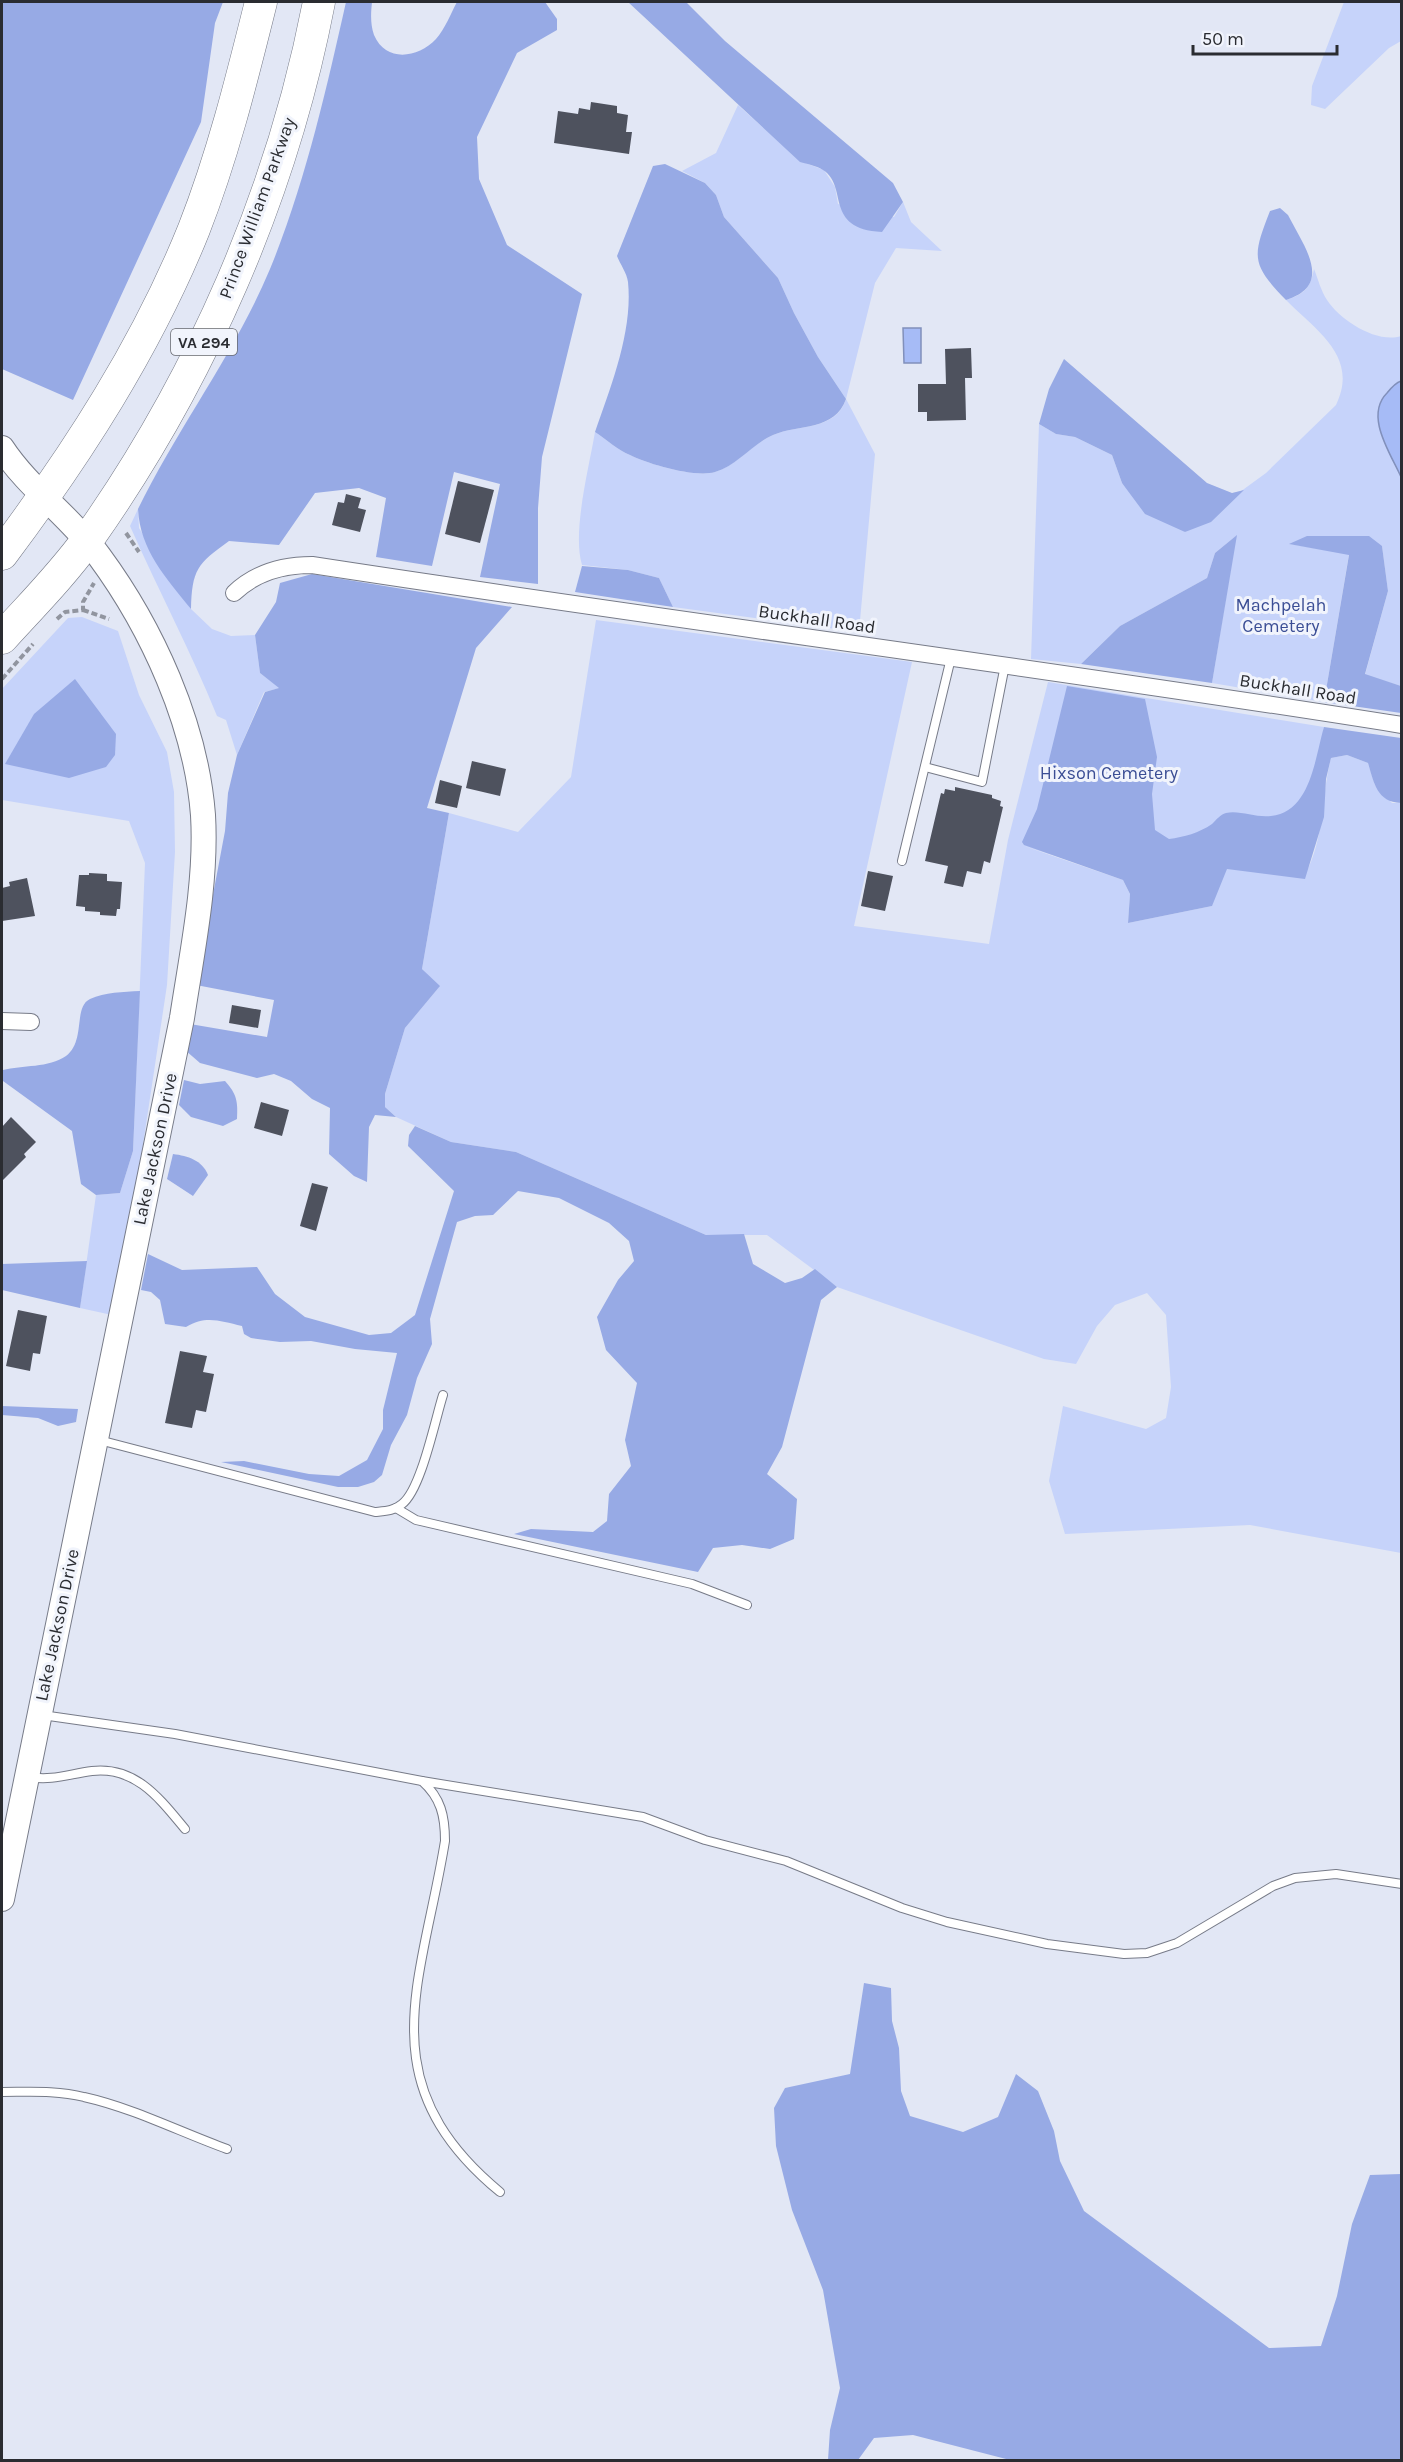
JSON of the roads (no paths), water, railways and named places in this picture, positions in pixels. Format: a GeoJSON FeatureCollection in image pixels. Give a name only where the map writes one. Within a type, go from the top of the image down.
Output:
{"type":"FeatureCollection","features":[{"type":"Feature","properties":{"kind":"highway","name":"VA 294"},"geometry":{"type":"LineString","coordinates":[[2,554],[44,498],[114,389],[156,310],[193,230],[239,90],[261,2]]}},
{"type":"Feature","properties":{"kind":"highway","name":"Prince William Parkway"},"geometry":{"type":"LineString","coordinates":[[2,638],[57,578],[87,540],[177,395],[239,265],[268,191],[292,117],[319,2]]}},
{"type":"Feature","properties":{"kind":"street","name":"Lake Jackson Drive"},"geometry":{"type":"LineString","coordinates":[[2,448],[24,480],[87,540],[124,591],[162,664],[190,744],[199,780],[203,816],[195,928],[182,1018],[25,1776],[2,1899]]}},
{"type":"Feature","properties":{"kind":"street","name":"Buckhall Road"},"geometry":{"type":"LineString","coordinates":[[234,593],[251,579],[274,569],[312,565],[556,603],[951,658],[1401,725]]}},
{"type":"Feature","properties":{"kind":"street"},"geometry":{"type":"LineString","coordinates":[[2,1021],[31,1022]]}},
{"type":"Feature","properties":{"kind":"lane"},"geometry":{"type":"LineString","coordinates":[[902,861],[951,658]]}},
{"type":"Feature","properties":{"kind":"lane"},"geometry":{"type":"LineString","coordinates":[[925,767],[982,783],[1005,666]]}},
{"type":"Feature","properties":{"kind":"lane"},"geometry":{"type":"LineString","coordinates":[[96,1439],[375,1512],[396,1508],[410,1496],[415,1487],[443,1395]]}},
{"type":"Feature","properties":{"kind":"lane"},"geometry":{"type":"LineString","coordinates":[[396,1508],[416,1521],[692,1584],[747,1605]]}},
{"type":"Feature","properties":{"kind":"lane"},"geometry":{"type":"LineString","coordinates":[[38,1714],[175,1734],[422,1781],[643,1817],[705,1840],[786,1861],[902,1908],[947,1922],[1047,1944],[1124,1954],[1147,1953],[1177,1943],[1273,1886],[1295,1878],[1336,1874],[1401,1884]]}},
{"type":"Feature","properties":{"kind":"lane"},"geometry":{"type":"LineString","coordinates":[[25,1776],[45,1779],[109,1771],[127,1775],[147,1786],[185,1829]]}},
{"type":"Feature","properties":{"kind":"lane"},"geometry":{"type":"LineString","coordinates":[[422,1781],[432,1790],[441,1805],[445,1821],[438,1881],[414,1991],[412,2022],[415,2059],[425,2095],[438,2123],[457,2150],[500,2192]]}},
{"type":"Feature","properties":{"kind":"lane"},"geometry":{"type":"LineString","coordinates":[[2,2092],[49,2091],[83,2096],[122,2108],[227,2149]]}},
{"type":"Feature","properties":{"kind":"park label","name":"Machpelah Cemetery"},"geometry":{"type":"Point","coordinates":[1281,615]}},
{"type":"Feature","properties":{"kind":"park label","name":"Hixson Cemetery"},"geometry":{"type":"Point","coordinates":[1109,773]}}]}
